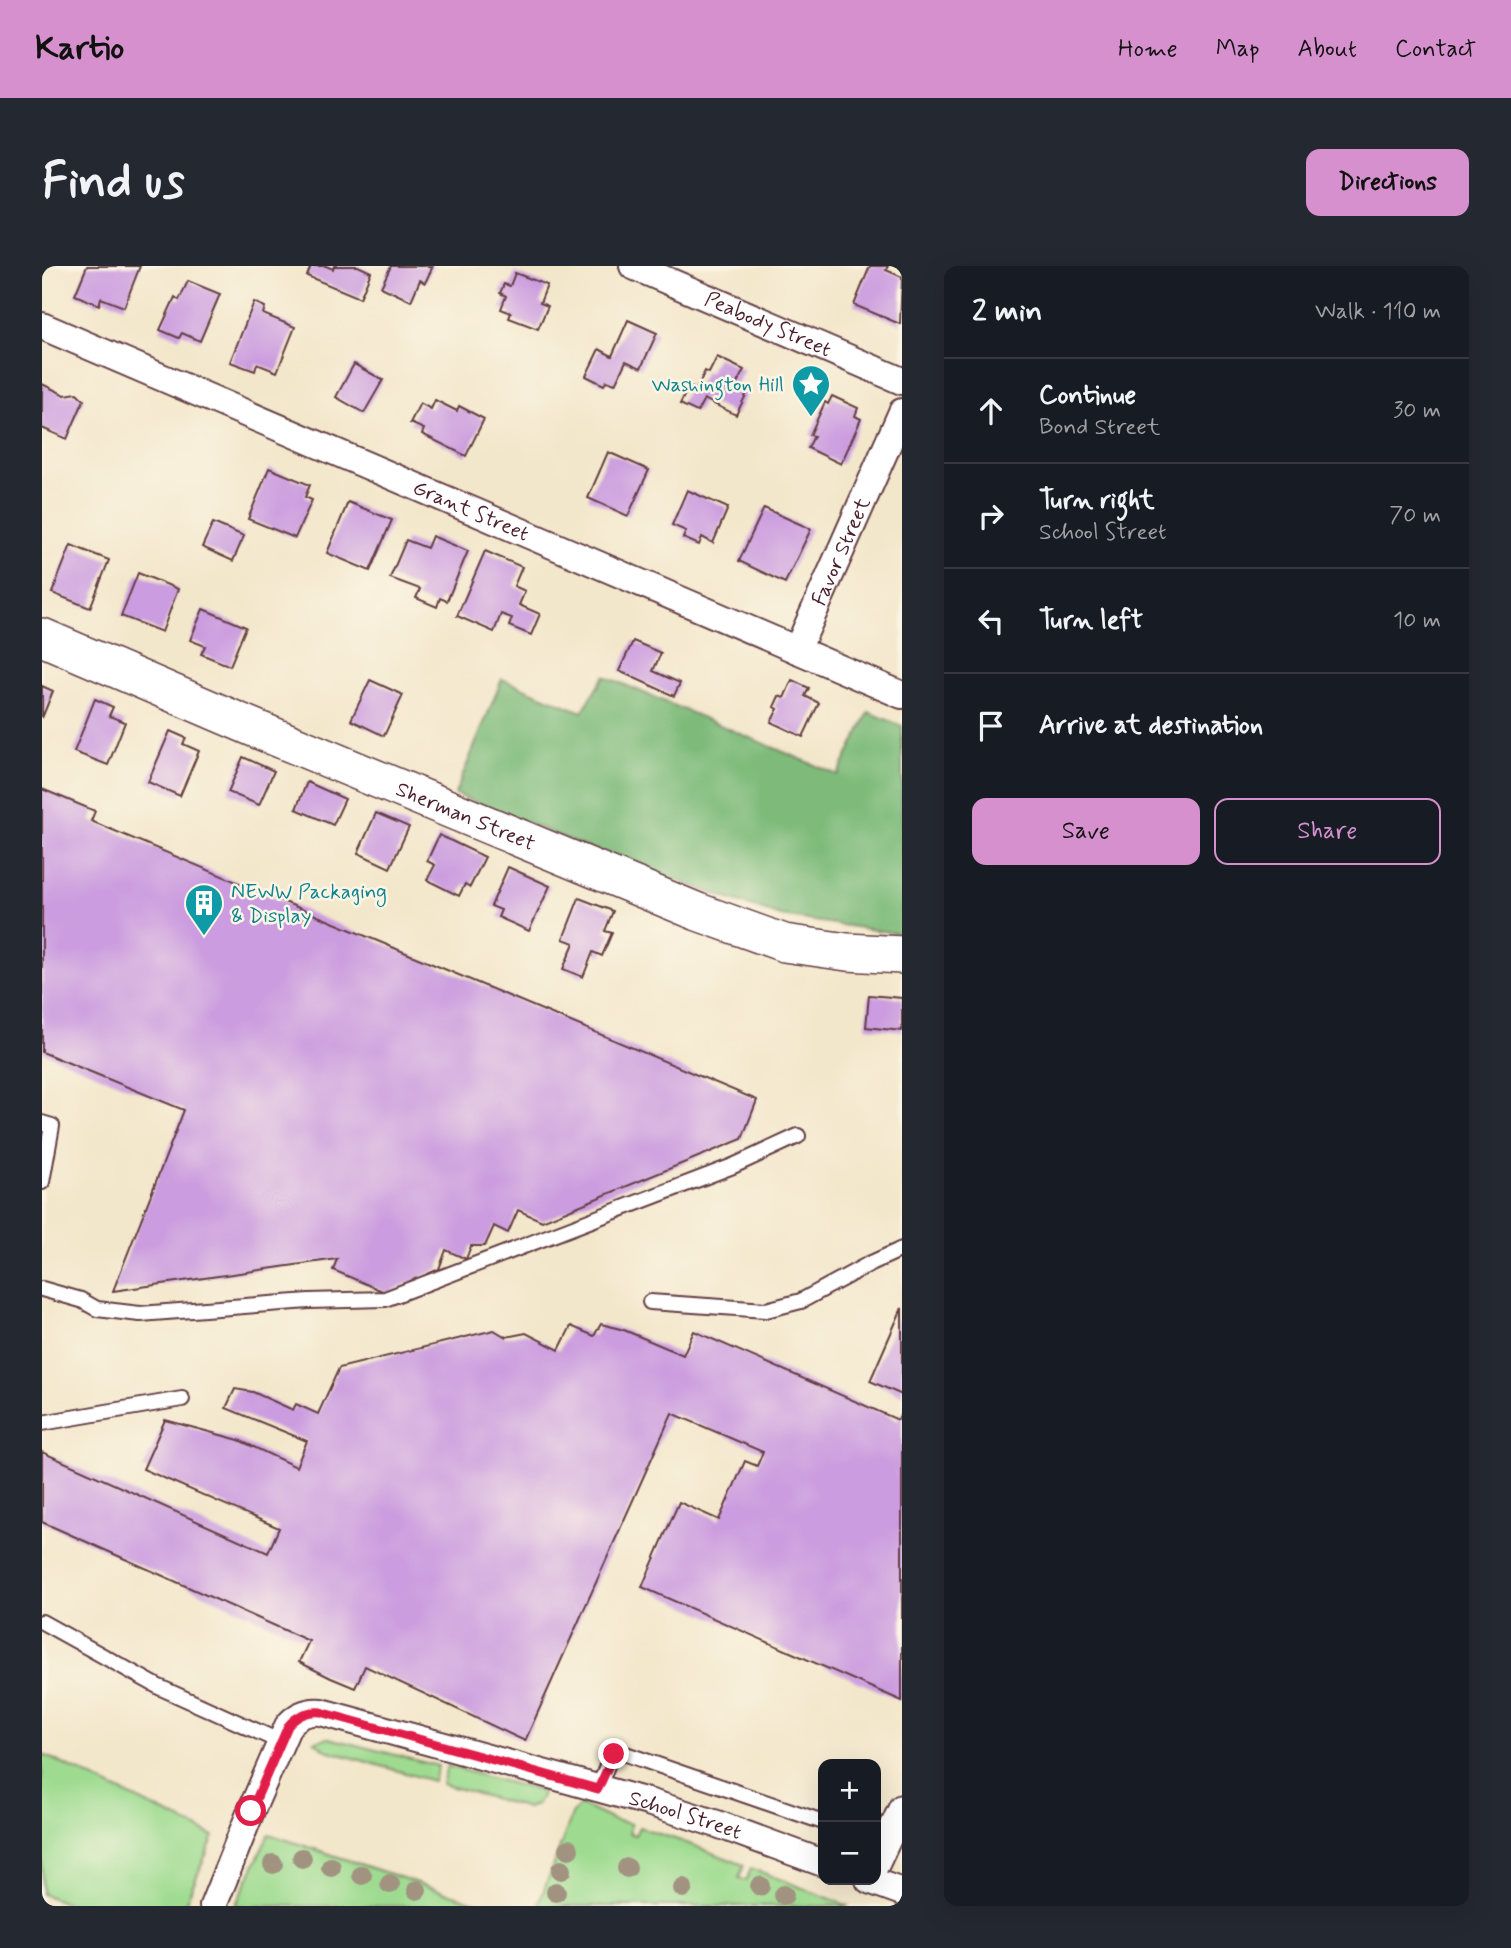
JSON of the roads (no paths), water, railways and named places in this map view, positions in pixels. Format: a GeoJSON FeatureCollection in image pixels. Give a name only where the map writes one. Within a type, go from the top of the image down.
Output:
{"type":"FeatureCollection","features":[{"type":"Feature","properties":{"kind":"street","name":"Peabody Street"},"geometry":{"type":"LineString","coordinates":[[633,266],[902,381]]}},
{"type":"Feature","properties":{"kind":"street","name":"Grant Street"},"geometry":{"type":"LineString","coordinates":[[42,326],[902,695]]}},
{"type":"Feature","properties":{"kind":"street","name":"Favor Street"},"geometry":{"type":"LineString","coordinates":[[797,650],[902,412]]}},
{"type":"Feature","properties":{"kind":"street","name":"Sherman Street"},"geometry":{"type":"LineString","coordinates":[[42,636],[261,731],[698,912],[784,943],[847,952],[902,955]]}},
{"type":"Feature","properties":{"kind":"street","name":"School Street"},"geometry":{"type":"LineString","coordinates":[[281,1742],[293,1719],[312,1712],[321,1712],[717,1824],[818,1861]]}},
{"type":"Feature","properties":{"kind":"street"},"geometry":{"type":"LineString","coordinates":[[213,1906],[281,1742]]}},
{"type":"Feature","properties":{"kind":"street"},"geometry":{"type":"LineString","coordinates":[[881,1845],[902,1808]]}},
{"type":"Feature","properties":{"kind":"street"},"geometry":{"type":"LineString","coordinates":[[881,1884],[902,1892]]}},
{"type":"Feature","properties":{"kind":"lane"},"geometry":{"type":"LineString","coordinates":[[42,1123],[52,1126],[42,1182]]}},
{"type":"Feature","properties":{"kind":"lane"},"geometry":{"type":"LineString","coordinates":[[42,1289],[81,1300],[97,1309],[140,1314],[309,1301],[385,1299],[733,1166],[798,1136]]}},
{"type":"Feature","properties":{"kind":"lane"},"geometry":{"type":"LineString","coordinates":[[650,1303],[765,1310],[802,1301],[902,1249]]}},
{"type":"Feature","properties":{"kind":"lane"},"geometry":{"type":"LineString","coordinates":[[42,1423],[182,1399]]}},
{"type":"Feature","properties":{"kind":"lane"},"geometry":{"type":"LineString","coordinates":[[42,1622],[159,1687],[281,1742]]}},
{"type":"Feature","properties":{"kind":"lane"},"geometry":{"type":"LineString","coordinates":[[598,1789],[610,1758],[620,1752],[818,1820]]}},
{"type":"Feature","properties":{"kind":"place","name":"Washington Hill"},"geometry":{"type":"Point","coordinates":[811,418]}},
{"type":"Feature","properties":{"kind":"place","name":"NEWW Packaging & Display"},"geometry":{"type":"Point","coordinates":[204,937]}}]}
